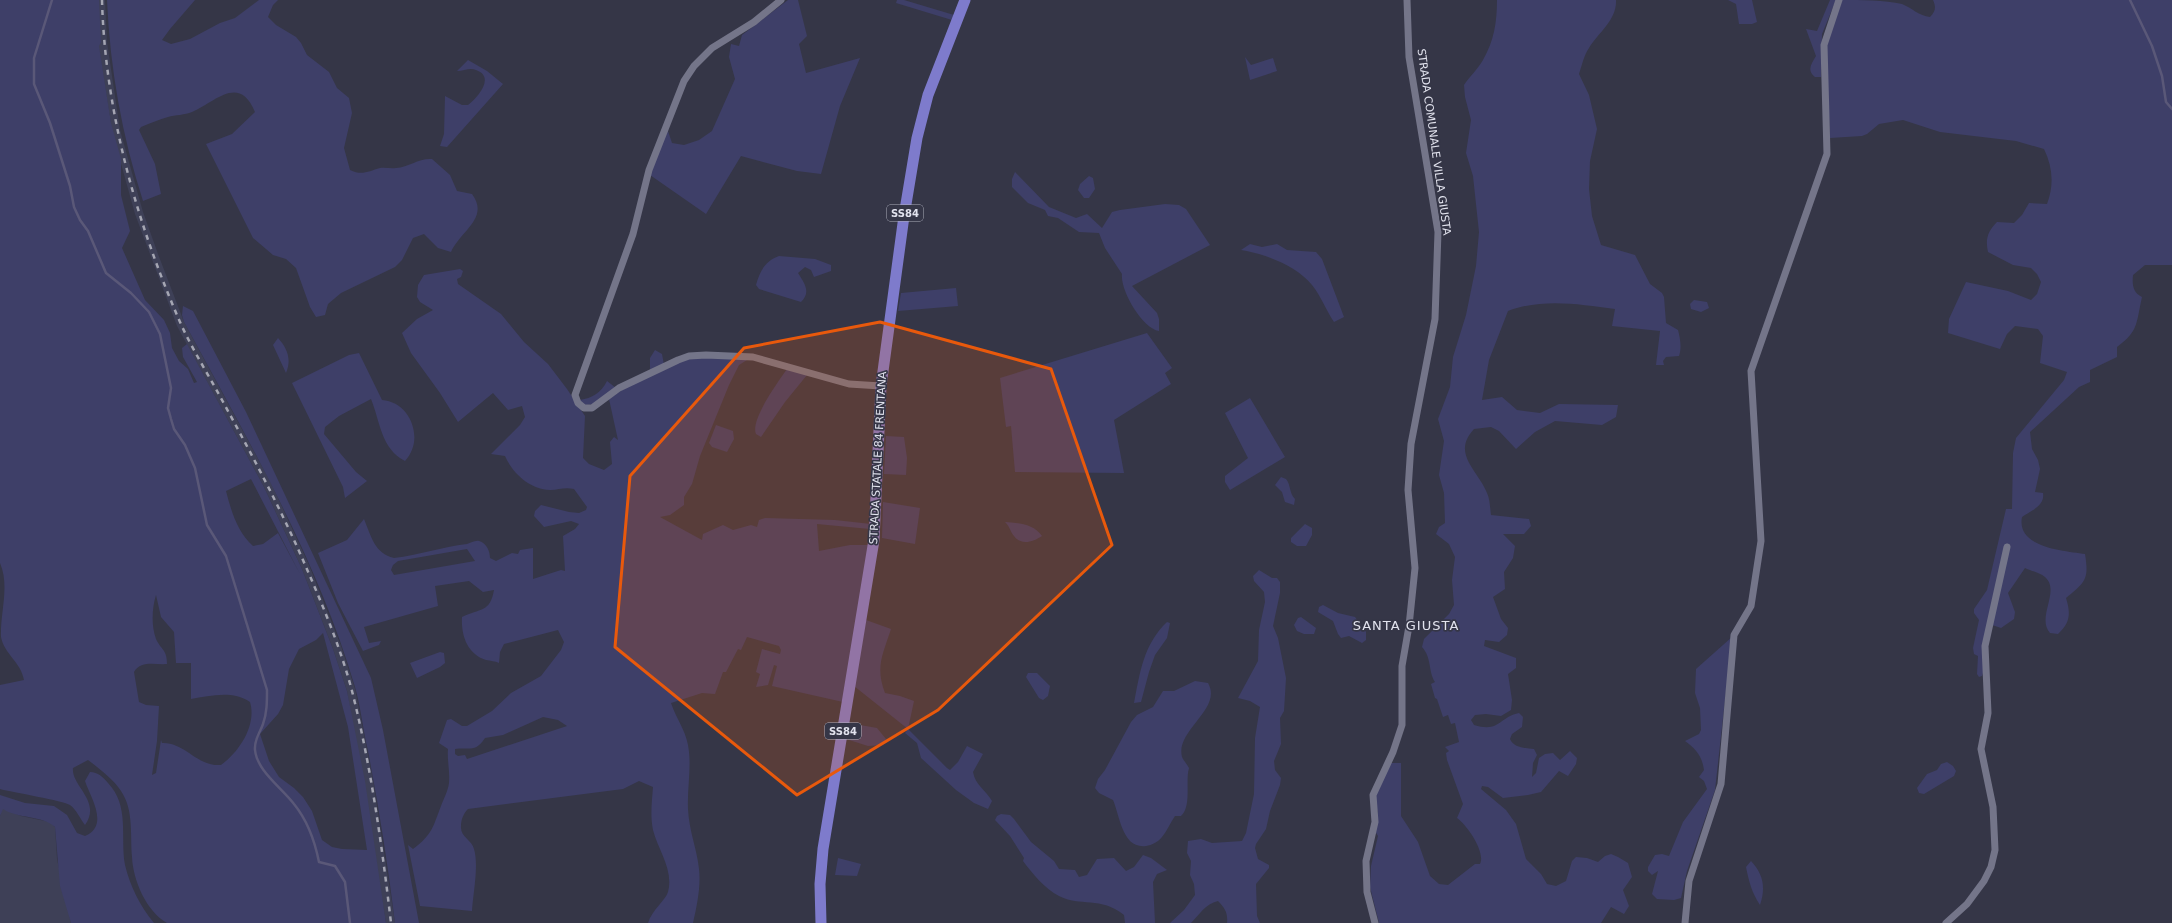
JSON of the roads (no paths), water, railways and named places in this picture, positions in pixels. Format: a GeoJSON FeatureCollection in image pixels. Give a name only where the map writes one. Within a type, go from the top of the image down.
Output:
{"type":"FeatureCollection","features":[{"type":"Feature","properties":{"kind":"main road","name":"STRADA STATALE 84 FRENTANA"},"geometry":{"type":"LineString","coordinates":[[821,923],[820,884],[823,849],[874,540],[881,386],[904,216],[918,133],[928,95],[965,0]]}},
{"type":"Feature","properties":{"kind":"street"},"geometry":{"type":"LineString","coordinates":[[781,0],[754,22],[712,48],[694,66],[684,81],[649,170],[634,234],[575,395],[578,403],[584,408],[592,408],[619,388],[678,360],[689,356],[706,355],[753,357],[849,384],[881,386]]}},
{"type":"Feature","properties":{"kind":"street","name":"STRADA COMUNALE VILLA GIUSTA"},"geometry":{"type":"LineString","coordinates":[[1375,923],[1367,892],[1366,861],[1375,822],[1373,795],[1393,752],[1402,725],[1402,666],[1410,618],[1415,568],[1408,490],[1411,444],[1435,319],[1438,232],[1409,57],[1407,0]]}},
{"type":"Feature","properties":{"kind":"street"},"geometry":{"type":"LineString","coordinates":[[1685,923],[1689,881],[1721,784],[1734,635],[1751,606],[1761,541],[1752,371],[1827,154],[1824,45],[1839,0]]}},
{"type":"Feature","properties":{"kind":"street"},"geometry":{"type":"LineString","coordinates":[[1946,923],[1967,904],[1984,881],[1991,867],[1995,850],[1993,807],[1981,749],[1988,713],[1986,646],[2007,547]]}},
{"type":"Feature","properties":{"kind":"waterway"},"geometry":{"type":"LineString","coordinates":[[52,0],[34,58],[34,84],[50,123],[70,186],[74,207],[80,220],[88,231],[106,273],[131,293],[149,312],[160,334],[171,388],[168,408],[174,429],[185,445],[195,468],[207,525],[226,556],[267,690],[265,716],[255,743],[257,758],[265,772],[299,810],[313,839],[319,862],[335,866],[345,882],[350,923]]}},
{"type":"Feature","properties":{"kind":"waterway"},"geometry":{"type":"LineString","coordinates":[[2130,0],[2152,46],[2162,76],[2166,102],[2172,109]]}},
{"type":"Feature","properties":{"kind":"railway"},"geometry":{"type":"LineString","coordinates":[[102,0],[104,42],[116,124],[137,205],[164,284],[180,322],[195,352],[255,462],[296,545],[325,612],[348,675],[365,748],[380,836],[391,923]]}},
{"type":"Feature","properties":{"kind":"district","name":"SANTA GIUSTA"},"geometry":{"type":"Point","coordinates":[1406,625]}}]}
